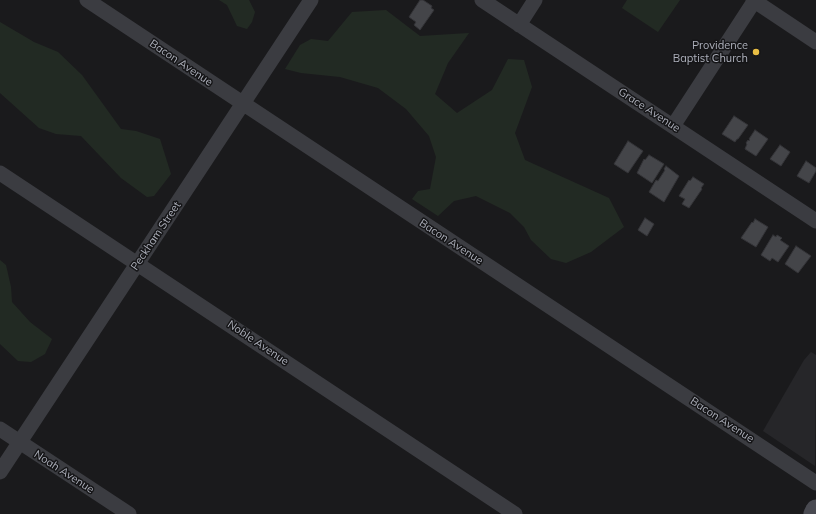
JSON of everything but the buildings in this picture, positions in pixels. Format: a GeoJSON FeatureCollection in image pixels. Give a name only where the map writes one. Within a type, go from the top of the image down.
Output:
{"type":"FeatureCollection","features":[{"type":"Feature","properties":{"kind":"main road"},"geometry":{"type":"LineString","coordinates":[[814,514],[816,510]]}},
{"type":"Feature","properties":{"kind":"street","name":"Bacon Avenue"},"geometry":{"type":"LineString","coordinates":[[87,0],[816,482]]}},
{"type":"Feature","properties":{"kind":"street","name":"Peckham Street"},"geometry":{"type":"LineString","coordinates":[[0,472],[311,0]]}},
{"type":"Feature","properties":{"kind":"street","name":"Grace Avenue"},"geometry":{"type":"LineString","coordinates":[[482,0],[816,220]]}},
{"type":"Feature","properties":{"kind":"street"},"geometry":{"type":"LineString","coordinates":[[519,24],[534,0]]}},
{"type":"Feature","properties":{"kind":"street"},"geometry":{"type":"LineString","coordinates":[[673,126],[754,0],[816,42]]}},
{"type":"Feature","properties":{"kind":"street","name":"Noble Avenue"},"geometry":{"type":"LineString","coordinates":[[0,173],[515,514]]}},
{"type":"Feature","properties":{"kind":"street","name":"Noah Avenue"},"geometry":{"type":"LineString","coordinates":[[0,429],[129,514]]}},
{"type":"Feature","properties":{"kind":"shaded area"},"geometry":{"type":"Polygon","coordinates":[[[219,0],[249,0],[255,12],[252,22],[247,29],[237,26],[227,5],[219,0]]]}},
{"type":"Feature","properties":{"kind":"shaded area"},"geometry":{"type":"Polygon","coordinates":[[[627,0],[680,0],[658,32],[622,8],[627,0]]]}},
{"type":"Feature","properties":{"kind":"shaded area"},"geometry":{"type":"Polygon","coordinates":[[[386,10],[420,36],[469,33],[448,63],[435,94],[457,113],[492,90],[508,59],[524,60],[532,87],[515,133],[525,160],[609,198],[624,227],[591,252],[566,263],[551,259],[531,240],[524,227],[510,213],[476,196],[454,201],[438,216],[412,199],[418,191],[430,189],[436,157],[429,136],[406,109],[378,88],[340,77],[301,73],[285,69],[300,45],[311,39],[328,41],[352,12],[386,10]]]}},
{"type":"Feature","properties":{"kind":"shaded area"},"geometry":{"type":"Polygon","coordinates":[[[0,22],[34,42],[58,52],[82,75],[121,129],[136,131],[160,139],[171,174],[154,196],[147,197],[121,178],[81,136],[56,134],[39,128],[0,93],[0,22]]]}},
{"type":"Feature","properties":{"kind":"shaded area"},"geometry":{"type":"Polygon","coordinates":[[[0,260],[6,265],[11,287],[12,302],[30,322],[52,339],[45,354],[31,362],[18,361],[0,344],[0,260]]]}},
{"type":"Feature","properties":{"kind":"shaded area"},"geometry":{"type":"Polygon","coordinates":[[[811,352],[816,355],[815,466],[763,431],[804,360],[811,352]]]}},
{"type":"Feature","properties":{"kind":"place","name":"Providence Baptist Church"},"geometry":{"type":"Point","coordinates":[756,52]}}]}
